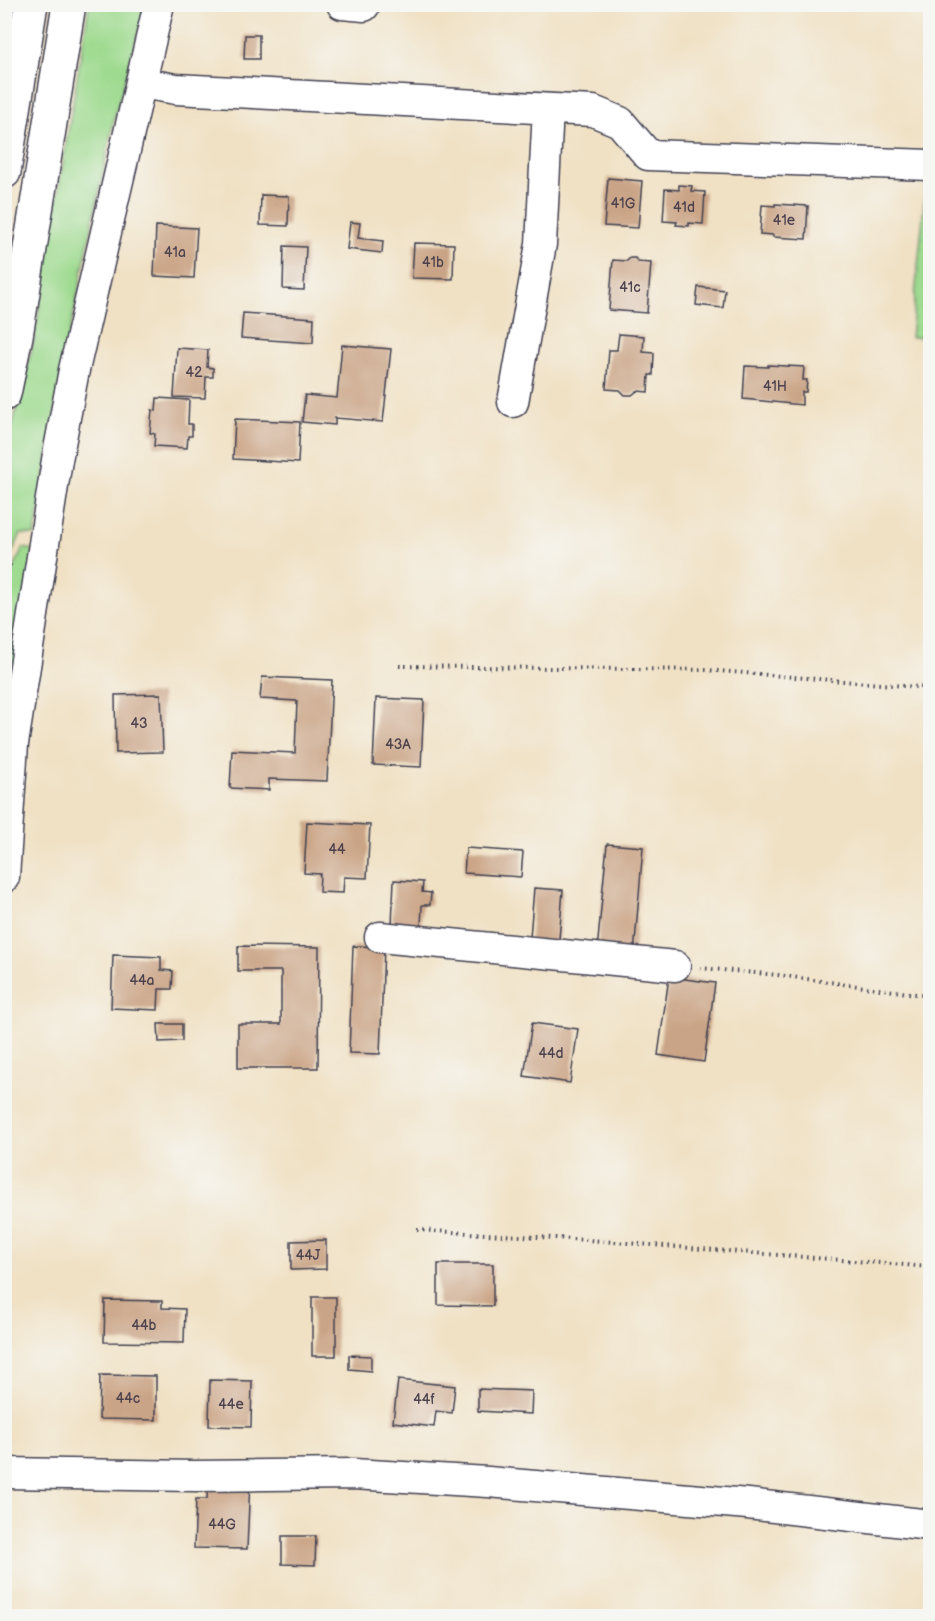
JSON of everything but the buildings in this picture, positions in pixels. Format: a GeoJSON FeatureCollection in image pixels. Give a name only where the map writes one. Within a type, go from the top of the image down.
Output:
{"type":"FeatureCollection","features":[{"type":"Feature","properties":{"kind":"main road"},"geometry":{"type":"LineString","coordinates":[[4,172],[31,4]]}},
{"type":"Feature","properties":{"kind":"main road"},"geometry":{"type":"LineString","coordinates":[[4,394],[16,336],[69,4]]}},
{"type":"Feature","properties":{"kind":"street"},"geometry":{"type":"LineString","coordinates":[[4,877],[13,744],[57,460],[76,359],[159,4]]}},
{"type":"Feature","properties":{"kind":"street"},"geometry":{"type":"LineString","coordinates":[[141,83],[176,88],[593,111],[620,122],[648,155],[930,165]]}},
{"type":"Feature","properties":{"kind":"street"},"geometry":{"type":"LineString","coordinates":[[513,402],[541,244],[548,109]]}},
{"type":"Feature","properties":{"kind":"street"},"geometry":{"type":"LineString","coordinates":[[380,937],[675,966]]}},
{"type":"Feature","properties":{"kind":"street"},"geometry":{"type":"LineString","coordinates":[[4,1473],[195,1476],[353,1474],[488,1482],[736,1503],[930,1525]]}},
{"type":"Feature","properties":{"kind":"path"},"geometry":{"type":"LineString","coordinates":[[399,666],[707,670],[930,688]]}},
{"type":"Feature","properties":{"kind":"path"},"geometry":{"type":"LineString","coordinates":[[675,966],[778,975],[930,996]]}},
{"type":"Feature","properties":{"kind":"path"},"geometry":{"type":"LineString","coordinates":[[417,1230],[589,1240],[930,1267]]}},
{"type":"Feature","properties":{"kind":"green space"},"geometry":{"type":"Polygon","coordinates":[[[5,5],[16,5],[5,76],[5,5]]]}},
{"type":"Feature","properties":{"kind":"green space"},"geometry":{"type":"Polygon","coordinates":[[[89,5],[146,5],[114,119],[63,365],[35,535],[21,534],[5,567],[4,483],[9,467],[6,452],[34,340],[89,5]]]}},
{"type":"Feature","properties":{"kind":"green space"},"geometry":{"type":"Polygon","coordinates":[[[927,175],[930,175],[930,338],[911,337],[927,175]]]}},
{"type":"Feature","properties":{"kind":"green space"},"geometry":{"type":"Polygon","coordinates":[[[23,548],[34,550],[5,739],[5,587],[23,548]]]}}]}
